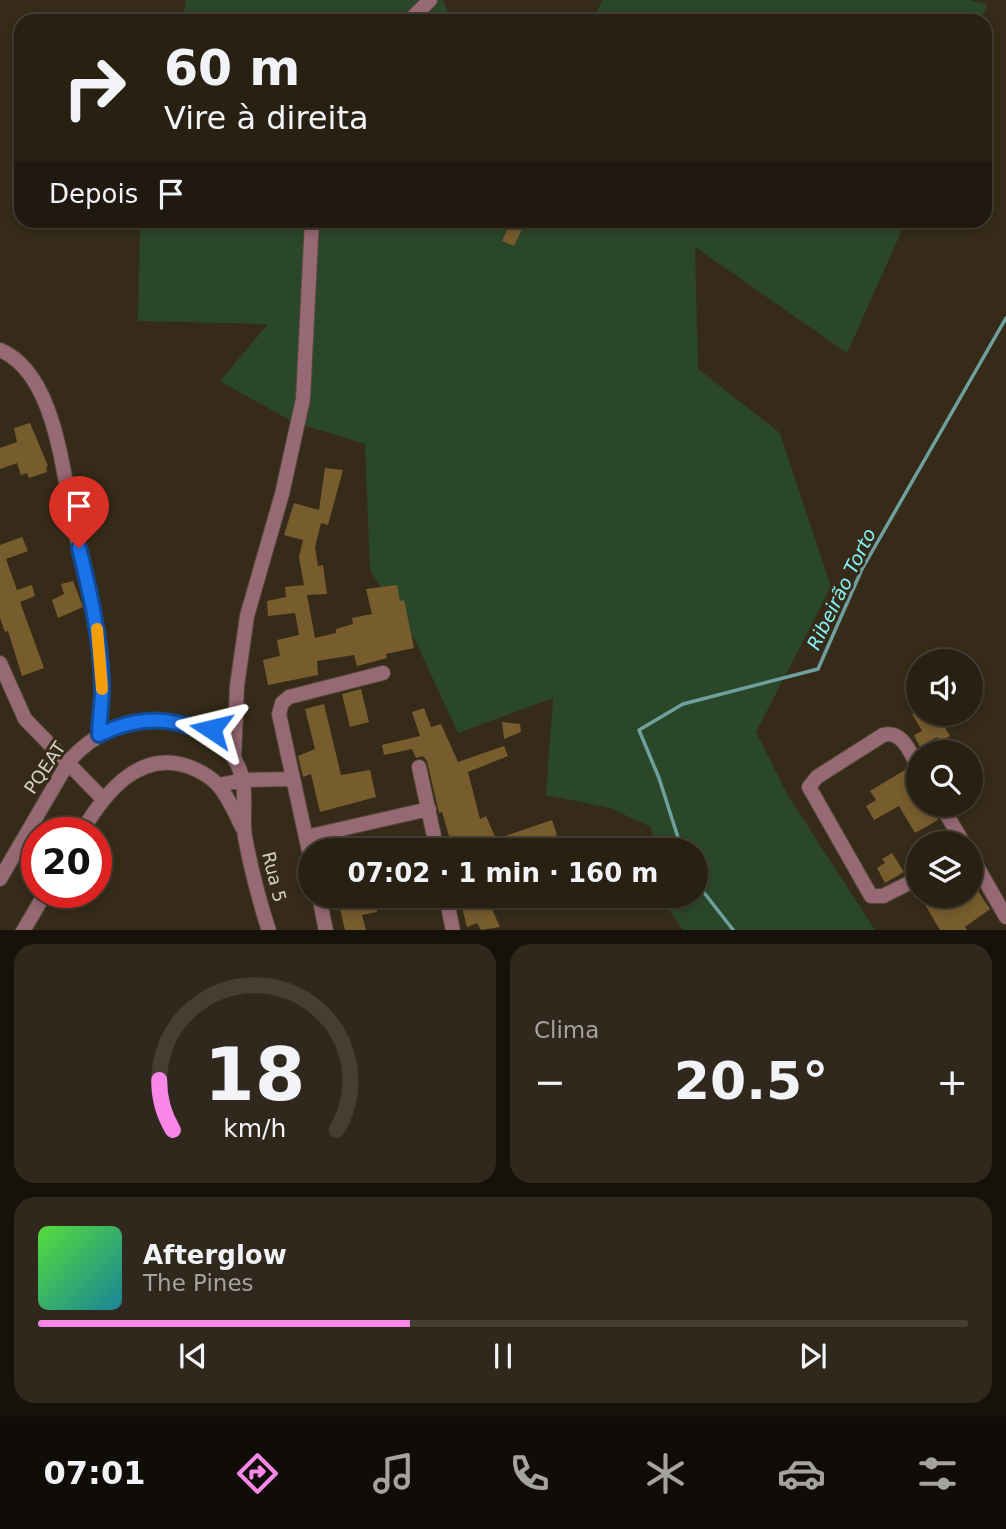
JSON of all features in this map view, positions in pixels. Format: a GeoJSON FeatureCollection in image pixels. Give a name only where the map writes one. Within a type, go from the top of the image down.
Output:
{"type":"FeatureCollection","features":[{"type":"Feature","properties":{"kind":"street"},"geometry":{"type":"LineString","coordinates":[[416,14],[430,0]]}},
{"type":"Feature","properties":{"kind":"street"},"geometry":{"type":"LineString","coordinates":[[244,832],[243,780],[234,757],[240,656],[247,616],[282,494],[303,399],[312,228]]}},
{"type":"Feature","properties":{"kind":"street"},"geometry":{"type":"LineString","coordinates":[[0,351],[15,358],[33,379],[52,421],[65,470],[72,517],[97,623],[103,685],[99,735]]}},
{"type":"Feature","properties":{"kind":"street"},"geometry":{"type":"LineString","coordinates":[[0,663],[25,719],[69,761],[103,799]]}},
{"type":"Feature","properties":{"kind":"street"},"geometry":{"type":"LineString","coordinates":[[383,673],[289,697],[282,703],[279,713],[306,837],[429,809]]}},
{"type":"Feature","properties":{"kind":"street"},"geometry":{"type":"LineString","coordinates":[[196,729],[222,727],[236,721]]}},
{"type":"Feature","properties":{"kind":"street","name":"PQEAT"},"geometry":{"type":"LineString","coordinates":[[0,879],[69,761],[99,735],[115,727],[136,722],[178,723],[196,729]]}},
{"type":"Feature","properties":{"kind":"street"},"geometry":{"type":"LineString","coordinates":[[196,729],[212,737],[234,757]]}},
{"type":"Feature","properties":{"kind":"street"},"geometry":{"type":"LineString","coordinates":[[906,747],[899,736],[891,733],[883,735],[817,777],[809,788],[871,896],[883,896],[906,884]]}},
{"type":"Feature","properties":{"kind":"street"},"geometry":{"type":"LineString","coordinates":[[91,817],[103,799],[135,770],[162,762],[181,764],[199,771],[219,785],[244,832]]}},
{"type":"Feature","properties":{"kind":"street"},"geometry":{"type":"LineString","coordinates":[[419,767],[435,838]]}},
{"type":"Feature","properties":{"kind":"street"},"geometry":{"type":"LineString","coordinates":[[219,785],[243,780],[292,779]]}},
{"type":"Feature","properties":{"kind":"street","name":"Rua 5"},"geometry":{"type":"LineString","coordinates":[[244,832],[252,871],[270,930]]}},
{"type":"Feature","properties":{"kind":"street"},"geometry":{"type":"LineString","coordinates":[[983,877],[1006,917]]}},
{"type":"Feature","properties":{"kind":"street"},"geometry":{"type":"LineString","coordinates":[[23,930],[36,908]]}},
{"type":"Feature","properties":{"kind":"street"},"geometry":{"type":"LineString","coordinates":[[321,908],[326,930]]}},
{"type":"Feature","properties":{"kind":"street"},"geometry":{"type":"LineString","coordinates":[[448,908],[453,930]]}},
{"type":"Feature","properties":{"kind":"green space"},"geometry":{"type":"Polygon","coordinates":[[[186,0],[443,0],[448,14],[184,14],[186,0]]]}},
{"type":"Feature","properties":{"kind":"green space"},"geometry":{"type":"Polygon","coordinates":[[[602,0],[970,0],[987,4],[983,14],[596,14],[602,0]]]}},
{"type":"Feature","properties":{"kind":"green space"},"geometry":{"type":"Polygon","coordinates":[[[140,228],[903,228],[847,353],[695,247],[698,369],[780,433],[831,587],[756,732],[787,794],[875,930],[683,930],[668,908],[708,908],[708,838],[653,838],[651,827],[610,808],[546,795],[553,698],[458,733],[415,640],[370,570],[365,444],[293,422],[220,381],[268,324],[138,321],[140,228]]]}},
{"type":"Feature","properties":{"kind":"building"},"geometry":{"type":"Polygon","coordinates":[[[507,228],[523,228],[514,246],[502,241],[507,228]]]}},
{"type":"Feature","properties":{"kind":"building"},"geometry":{"type":"Polygon","coordinates":[[[30,423],[48,466],[47,472],[29,478],[27,473],[21,475],[17,463],[0,469],[0,448],[17,442],[14,428],[30,423]]]}},
{"type":"Feature","properties":{"kind":"building"},"geometry":{"type":"Polygon","coordinates":[[[325,468],[343,470],[328,525],[321,523],[315,547],[318,566],[323,565],[327,594],[307,595],[315,638],[336,633],[336,629],[353,624],[352,618],[372,614],[366,589],[397,585],[400,601],[404,600],[414,648],[386,654],[387,658],[357,666],[354,655],[317,661],[318,675],[268,685],[263,660],[280,656],[277,640],[299,635],[295,613],[268,616],[267,601],[286,597],[285,587],[304,585],[299,557],[303,540],[284,535],[294,503],[319,510],[325,468]]]}},
{"type":"Feature","properties":{"kind":"building"},"geometry":{"type":"Polygon","coordinates":[[[22,537],[28,551],[6,559],[17,590],[32,585],[35,596],[20,602],[44,668],[22,676],[8,631],[5,632],[0,618],[0,545],[22,537]]]}},
{"type":"Feature","properties":{"kind":"building"},"geometry":{"type":"Polygon","coordinates":[[[73,581],[83,607],[58,618],[52,600],[64,594],[61,584],[73,581]]]}},
{"type":"Feature","properties":{"kind":"building"},"geometry":{"type":"Polygon","coordinates":[[[361,689],[369,722],[350,727],[342,694],[361,689]]]}},
{"type":"Feature","properties":{"kind":"building"},"geometry":{"type":"Polygon","coordinates":[[[324,704],[341,775],[370,770],[376,797],[320,812],[311,774],[303,777],[298,756],[315,749],[305,709],[324,704]]]}},
{"type":"Feature","properties":{"kind":"building"},"geometry":{"type":"Polygon","coordinates":[[[424,708],[431,727],[441,724],[458,762],[504,746],[508,756],[468,772],[480,819],[486,816],[496,838],[450,838],[442,812],[439,813],[427,761],[423,756],[416,758],[412,749],[384,755],[382,745],[420,736],[412,712],[424,708]]]}},
{"type":"Feature","properties":{"kind":"building"},"geometry":{"type":"Polygon","coordinates":[[[502,722],[520,724],[521,732],[504,739],[502,722]]]}},
{"type":"Feature","properties":{"kind":"building"},"geometry":{"type":"Polygon","coordinates":[[[919,726],[944,726],[950,736],[943,740],[937,737],[932,740],[916,740],[914,735],[922,731],[919,726]]]}},
{"type":"Feature","properties":{"kind":"building"},"geometry":{"type":"Polygon","coordinates":[[[906,769],[906,817],[937,817],[938,820],[914,831],[899,806],[874,820],[866,806],[876,800],[870,791],[906,769]]]}},
{"type":"Feature","properties":{"kind":"building"},"geometry":{"type":"Polygon","coordinates":[[[552,820],[557,835],[550,838],[499,838],[552,820]]]}},
{"type":"Feature","properties":{"kind":"building"},"geometry":{"type":"Polygon","coordinates":[[[892,853],[904,872],[885,883],[877,868],[885,863],[882,859],[892,853]]]}},
{"type":"Feature","properties":{"kind":"building"},"geometry":{"type":"Polygon","coordinates":[[[983,898],[990,909],[965,927],[967,930],[940,930],[927,908],[983,908],[983,898]]]}},
{"type":"Feature","properties":{"kind":"building"},"geometry":{"type":"Polygon","coordinates":[[[340,908],[376,908],[377,912],[362,915],[366,930],[345,930],[340,908]]]}},
{"type":"Feature","properties":{"kind":"building"},"geometry":{"type":"Polygon","coordinates":[[[462,908],[491,908],[500,927],[481,930],[477,923],[467,927],[462,908]]]}},
{"type":"Feature","properties":{"kind":"waterway","name":"Ribeirão Torto"},"geometry":{"type":"LineString","coordinates":[[678,838],[659,778],[639,730],[683,704],[818,669],[862,569],[1006,318]]}},
{"type":"Feature","properties":{"kind":"waterway","name":"Ribeirão Torto"},"geometry":{"type":"LineString","coordinates":[[708,898],[733,930]]}},
{"type":"Feature","properties":{"kind":"slow traffic"},"geometry":{"type":"LineString","coordinates":[[97,629],[102,689]]}},
{"type":"Feature","properties":{"kind":"route"},"geometry":{"type":"LineString","coordinates":[[79,548],[97,623],[103,685],[99,735],[115,727],[136,722],[161,721],[196,729],[211,729]]}}]}
